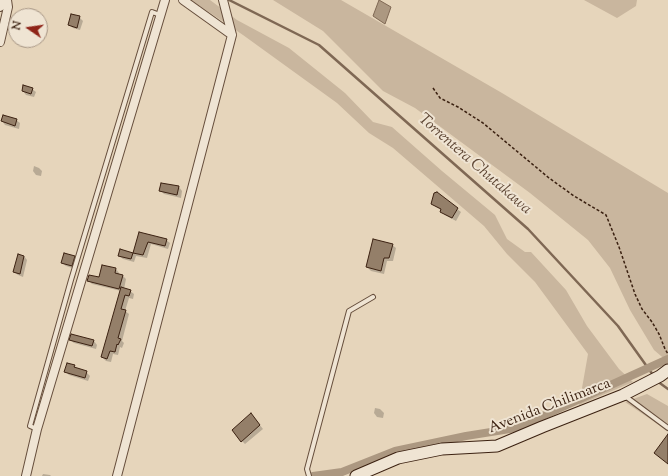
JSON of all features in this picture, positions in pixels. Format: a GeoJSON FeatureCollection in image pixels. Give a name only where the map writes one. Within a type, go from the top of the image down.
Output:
{"type":"FeatureCollection","features":[{"type":"Feature","properties":{"kind":"street"},"geometry":{"type":"LineString","coordinates":[[26,476],[37,429],[165,0]]}},
{"type":"Feature","properties":{"kind":"street"},"geometry":{"type":"LineString","coordinates":[[183,0],[232,35]]}},
{"type":"Feature","properties":{"kind":"street"},"geometry":{"type":"LineString","coordinates":[[117,476],[232,35],[223,0]]}},
{"type":"Feature","properties":{"kind":"street"},"geometry":{"type":"LineString","coordinates":[[0,42],[8,7],[2,3]]}},
{"type":"Feature","properties":{"kind":"street","name":"Avenida Chilimarca"},"geometry":{"type":"LineString","coordinates":[[356,476],[398,458],[442,449],[497,446],[623,395],[664,373]]}},
{"type":"Feature","properties":{"kind":"lane"},"geometry":{"type":"LineString","coordinates":[[309,476],[307,469],[349,311],[373,297]]}},
{"type":"Feature","properties":{"kind":"lane"},"geometry":{"type":"LineString","coordinates":[[623,395],[668,428]]}},
{"type":"Feature","properties":{"kind":"path"},"geometry":{"type":"LineString","coordinates":[[432,88],[440,98],[458,107],[483,123],[549,178],[574,196],[606,215],[619,246],[635,294],[642,309],[659,334],[668,354]]}},
{"type":"Feature","properties":{"kind":"shaded area"},"geometry":{"type":"Polygon","coordinates":[[[191,0],[210,0],[237,20],[289,48],[345,93],[373,122],[392,127],[495,215],[507,239],[525,252],[531,252],[566,290],[587,326],[619,369],[633,382],[579,405],[588,354],[535,282],[507,254],[484,226],[393,148],[369,133],[337,103],[243,35],[191,0]]]}},
{"type":"Feature","properties":{"kind":"shaded area"},"geometry":{"type":"Polygon","coordinates":[[[273,0],[341,0],[502,93],[668,193],[668,362],[654,350],[630,310],[610,268],[588,240],[530,193],[415,108],[383,91],[323,31],[273,0]]]}},
{"type":"Feature","properties":{"kind":"shaded area"},"geometry":{"type":"Polygon","coordinates":[[[379,0],[391,7],[385,24],[373,16],[379,0]]]}},
{"type":"Feature","properties":{"kind":"shaded area"},"geometry":{"type":"Polygon","coordinates":[[[584,0],[637,0],[636,6],[617,18],[584,0]]]}},
{"type":"Feature","properties":{"kind":"shaded area"},"geometry":{"type":"Polygon","coordinates":[[[647,394],[668,406],[668,431],[625,402],[647,394]]]}},
{"type":"Feature","properties":{"kind":"building"},"geometry":{"type":"Polygon","coordinates":[[[71,14],[80,16],[77,28],[68,25],[71,14]]]}},
{"type":"Feature","properties":{"kind":"building"},"geometry":{"type":"Polygon","coordinates":[[[23,85],[33,88],[31,94],[22,91],[23,85]]]}},
{"type":"Feature","properties":{"kind":"building"},"geometry":{"type":"Polygon","coordinates":[[[3,115],[17,119],[15,126],[1,121],[3,115]]]}},
{"type":"Feature","properties":{"kind":"building"},"geometry":{"type":"Polygon","coordinates":[[[161,183],[179,186],[177,195],[159,191],[161,183]]]}},
{"type":"Feature","properties":{"kind":"building"},"geometry":{"type":"Polygon","coordinates":[[[437,192],[458,208],[452,218],[440,212],[441,209],[431,204],[434,193],[437,192]]]}},
{"type":"Feature","properties":{"kind":"building"},"geometry":{"type":"Polygon","coordinates":[[[139,232],[167,239],[165,246],[148,242],[143,255],[133,253],[139,232]]]}},
{"type":"Feature","properties":{"kind":"building"},"geometry":{"type":"Polygon","coordinates":[[[373,239],[393,244],[389,258],[384,258],[381,271],[366,267],[373,239]]]}},
{"type":"Feature","properties":{"kind":"building"},"geometry":{"type":"Polygon","coordinates":[[[120,249],[133,253],[131,259],[118,256],[120,249]]]}},
{"type":"Feature","properties":{"kind":"building"},"geometry":{"type":"Polygon","coordinates":[[[64,253],[75,256],[72,266],[61,263],[64,253]]]}},
{"type":"Feature","properties":{"kind":"building"},"geometry":{"type":"Polygon","coordinates":[[[18,254],[24,256],[20,274],[13,272],[18,254]]]}},
{"type":"Feature","properties":{"kind":"building"},"geometry":{"type":"Polygon","coordinates":[[[102,265],[116,268],[115,273],[123,275],[119,289],[87,281],[89,275],[99,277],[102,265]]]}},
{"type":"Feature","properties":{"kind":"building"},"geometry":{"type":"Polygon","coordinates":[[[121,287],[131,290],[129,296],[125,295],[121,309],[126,310],[118,338],[121,339],[118,345],[117,344],[115,352],[110,351],[107,359],[101,357],[121,287]]]}},
{"type":"Feature","properties":{"kind":"building"},"geometry":{"type":"Polygon","coordinates":[[[71,334],[94,340],[92,346],[69,340],[71,334]]]}},
{"type":"Feature","properties":{"kind":"building"},"geometry":{"type":"Polygon","coordinates":[[[67,363],[87,371],[85,378],[64,372],[67,363]]]}},
{"type":"Feature","properties":{"kind":"building"},"geometry":{"type":"Polygon","coordinates":[[[251,413],[260,425],[241,442],[232,430],[251,413]]]}},
{"type":"Feature","properties":{"kind":"building"},"geometry":{"type":"Polygon","coordinates":[[[668,434],[668,464],[654,453],[668,434]]]}},
{"type":"Feature","properties":{"kind":"waterway","name":"Torrentera Chutakawa"},"geometry":{"type":"LineString","coordinates":[[229,0],[319,45],[528,229],[618,326],[653,375]]}},
{"type":"Feature","properties":{"kind":"waterway"},"geometry":{"type":"LineString","coordinates":[[313,476],[342,472],[395,451],[466,436],[516,428],[668,359]]}},
{"type":"Feature","properties":{"kind":"waterway","name":"Torrentera Chutakawa"},"geometry":{"type":"LineString","coordinates":[[657,381],[668,389]]}}]}
